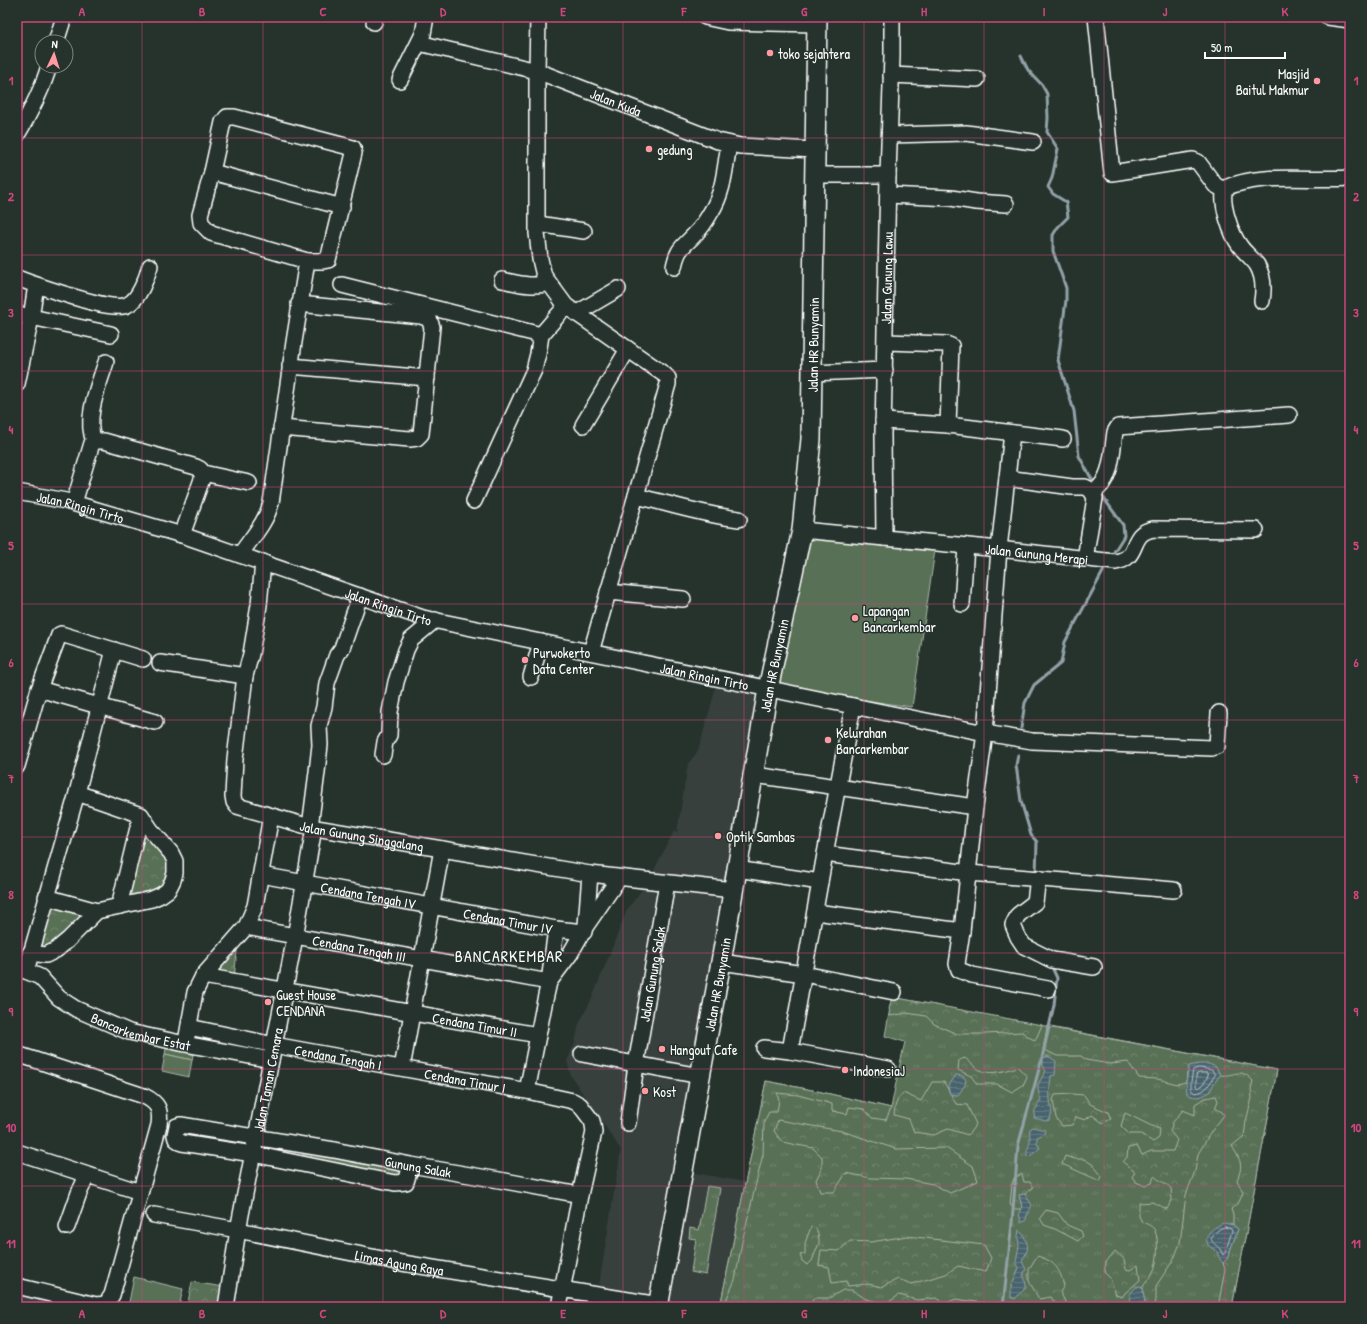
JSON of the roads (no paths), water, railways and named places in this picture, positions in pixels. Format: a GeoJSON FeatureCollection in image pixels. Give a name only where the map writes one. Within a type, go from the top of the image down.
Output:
{"type":"FeatureCollection","features":[{"type":"Feature","properties":{"kind":"main road","name":"Jalan HR Bunyamin"},"geometry":{"type":"LineString","coordinates":[[658,1306],[721,962],[768,689],[802,530],[811,439],[816,20]]}},
{"type":"Feature","properties":{"kind":"street"},"geometry":{"type":"LineString","coordinates":[[59,34],[64,17]]}},
{"type":"Feature","properties":{"kind":"street"},"geometry":{"type":"LineString","coordinates":[[400,80],[423,34],[426,17]]}},
{"type":"Feature","properties":{"kind":"street"},"geometry":{"type":"LineString","coordinates":[[538,17],[538,224],[540,259],[544,276],[572,310],[666,375],[668,378],[668,384],[591,652]]}},
{"type":"Feature","properties":{"kind":"street"},"geometry":{"type":"LineString","coordinates":[[705,17],[728,22],[816,20]]}},
{"type":"Feature","properties":{"kind":"street","name":"Jalan Gunung Lawu"},"geometry":{"type":"LineString","coordinates":[[884,538],[883,421],[886,342],[892,17]]}},
{"type":"Feature","properties":{"kind":"street"},"geometry":{"type":"LineString","coordinates":[[1096,17],[1112,173],[1193,160],[1198,162],[1215,185],[1224,190]]}},
{"type":"Feature","properties":{"kind":"street"},"geometry":{"type":"LineString","coordinates":[[1328,17],[1350,20]]}},
{"type":"Feature","properties":{"kind":"street","name":"Jalan Kuda"},"geometry":{"type":"LineString","coordinates":[[419,43],[537,70],[729,144],[740,146],[814,150]]}},
{"type":"Feature","properties":{"kind":"street"},"geometry":{"type":"LineString","coordinates":[[17,135],[29,114],[46,74]]}},
{"type":"Feature","properties":{"kind":"street"},"geometry":{"type":"LineString","coordinates":[[891,74],[977,79]]}},
{"type":"Feature","properties":{"kind":"street"},"geometry":{"type":"LineString","coordinates":[[228,117],[234,117],[353,148],[354,154],[328,260],[323,262],[307,261],[211,232],[204,227],[200,223],[200,215],[212,172],[223,122],[228,117]]}},
{"type":"Feature","properties":{"kind":"street"},"geometry":{"type":"LineString","coordinates":[[890,135],[978,133],[1032,142]]}},
{"type":"Feature","properties":{"kind":"street"},"geometry":{"type":"LineString","coordinates":[[674,267],[680,249],[698,232],[712,210],[722,185],[729,144]]}},
{"type":"Feature","properties":{"kind":"street"},"geometry":{"type":"LineString","coordinates":[[212,172],[342,207]]}},
{"type":"Feature","properties":{"kind":"street"},"geometry":{"type":"LineString","coordinates":[[814,175],[888,175]]}},
{"type":"Feature","properties":{"kind":"street"},"geometry":{"type":"LineString","coordinates":[[1224,190],[1225,188],[1238,182],[1254,179],[1350,178]]}},
{"type":"Feature","properties":{"kind":"street"},"geometry":{"type":"LineString","coordinates":[[1224,190],[1224,200],[1230,228],[1241,248],[1257,265],[1260,273],[1263,293],[1262,301]]}},
{"type":"Feature","properties":{"kind":"street"},"geometry":{"type":"LineString","coordinates":[[888,195],[951,198],[976,202],[1006,204]]}},
{"type":"Feature","properties":{"kind":"street"},"geometry":{"type":"LineString","coordinates":[[538,224],[584,231]]}},
{"type":"Feature","properties":{"kind":"street"},"geometry":{"type":"LineString","coordinates":[[240,555],[269,512],[299,304],[307,261]]}},
{"type":"Feature","properties":{"kind":"street"},"geometry":{"type":"LineString","coordinates":[[17,278],[86,300],[124,306],[129,304],[136,296],[144,283],[150,266]]}},
{"type":"Feature","properties":{"kind":"street"},"geometry":{"type":"LineString","coordinates":[[502,280],[526,285],[549,283]]}},
{"type":"Feature","properties":{"kind":"street"},"geometry":{"type":"LineString","coordinates":[[17,384],[24,316],[36,285]]}},
{"type":"Feature","properties":{"kind":"street"},"geometry":{"type":"LineString","coordinates":[[342,285],[541,334]]}},
{"type":"Feature","properties":{"kind":"street"},"geometry":{"type":"LineString","coordinates":[[474,501],[534,370],[541,334],[572,310],[618,289]]}},
{"type":"Feature","properties":{"kind":"street"},"geometry":{"type":"LineString","coordinates":[[282,428],[410,439],[418,438],[421,434],[432,327],[429,318],[299,304]]}},
{"type":"Feature","properties":{"kind":"street"},"geometry":{"type":"LineString","coordinates":[[24,316],[111,334]]}},
{"type":"Feature","properties":{"kind":"street"},"geometry":{"type":"LineString","coordinates":[[886,342],[946,344],[951,346],[948,425]]}},
{"type":"Feature","properties":{"kind":"street"},"geometry":{"type":"LineString","coordinates":[[583,425],[628,349]]}},
{"type":"Feature","properties":{"kind":"street"},"geometry":{"type":"LineString","coordinates":[[74,503],[92,443],[94,441],[90,429],[93,406],[106,362]]}},
{"type":"Feature","properties":{"kind":"street"},"geometry":{"type":"LineString","coordinates":[[290,366],[427,378]]}},
{"type":"Feature","properties":{"kind":"street"},"geometry":{"type":"LineString","coordinates":[[811,373],[885,370]]}},
{"type":"Feature","properties":{"kind":"street"},"geometry":{"type":"LineString","coordinates":[[1085,559],[1095,490],[1106,478],[1115,432],[1118,427],[1289,415]]}},
{"type":"Feature","properties":{"kind":"street"},"geometry":{"type":"LineString","coordinates":[[883,421],[948,425],[1062,439]]}},
{"type":"Feature","properties":{"kind":"street"},"geometry":{"type":"LineString","coordinates":[[1012,433],[999,549],[985,733],[957,964],[959,970],[972,975],[1048,989]]}},
{"type":"Feature","properties":{"kind":"street"},"geometry":{"type":"LineString","coordinates":[[94,441],[104,441],[196,467],[203,473],[249,483]]}},
{"type":"Feature","properties":{"kind":"street"},"geometry":{"type":"LineString","coordinates":[[182,536],[203,473]]}},
{"type":"Feature","properties":{"kind":"street"},"geometry":{"type":"LineString","coordinates":[[1007,478],[1072,487],[1085,487],[1095,490]]}},
{"type":"Feature","properties":{"kind":"street","name":"Jalan Ringin Tirto"},"geometry":{"type":"LineString","coordinates":[[17,492],[74,503],[182,536],[423,618],[985,733],[1032,741],[1212,748],[1217,746],[1218,713]]}},
{"type":"Feature","properties":{"kind":"street"},"geometry":{"type":"LineString","coordinates":[[636,496],[687,510],[739,519]]}},
{"type":"Feature","properties":{"kind":"street","name":"Jalan Gunung Merapi"},"geometry":{"type":"LineString","coordinates":[[802,530],[1115,562],[1124,561],[1129,557],[1140,534],[1146,530],[1256,530]]}},
{"type":"Feature","properties":{"kind":"street"},"geometry":{"type":"LineString","coordinates":[[962,604],[966,546]]}},
{"type":"Feature","properties":{"kind":"street","name":"Jalan Gunung Singgalang"},"geometry":{"type":"LineString","coordinates":[[262,562],[259,605],[251,654],[245,676],[235,759],[234,802],[240,808],[312,828],[442,848],[590,874],[733,890]]}},
{"type":"Feature","properties":{"kind":"street"},"geometry":{"type":"LineString","coordinates":[[608,592],[683,599]]}},
{"type":"Feature","properties":{"kind":"street","name":"Jalan Taman Cemara"},"geometry":{"type":"LineString","coordinates":[[226,1307],[238,1230],[257,1138],[270,1060],[285,990],[304,883],[312,828],[320,745],[319,726],[324,707],[327,680],[337,655],[342,648],[360,596]]}},
{"type":"Feature","properties":{"kind":"street"},"geometry":{"type":"LineString","coordinates":[[383,755],[385,742],[389,733],[390,712],[396,682],[406,650],[411,640],[435,620]]}},
{"type":"Feature","properties":{"kind":"street"},"geometry":{"type":"LineString","coordinates":[[17,766],[39,688],[59,635],[61,634],[143,659]]}},
{"type":"Feature","properties":{"kind":"street"},"geometry":{"type":"LineString","coordinates":[[531,677],[541,642]]}},
{"type":"Feature","properties":{"kind":"street","name":"Bancarkembar Estat"},"geometry":{"type":"LineString","coordinates":[[114,650],[76,793],[30,953],[21,970],[40,977],[59,998],[76,1008],[129,1032],[270,1060]]}},
{"type":"Feature","properties":{"kind":"street"},"geometry":{"type":"LineString","coordinates":[[160,663],[245,676]]}},
{"type":"Feature","properties":{"kind":"street"},"geometry":{"type":"LineString","coordinates":[[39,688],[99,707],[155,722]]}},
{"type":"Feature","properties":{"kind":"street"},"geometry":{"type":"LineString","coordinates":[[790,1051],[853,706]]}},
{"type":"Feature","properties":{"kind":"street"},"geometry":{"type":"LineString","coordinates":[[754,775],[975,807]]}},
{"type":"Feature","properties":{"kind":"street"},"geometry":{"type":"LineString","coordinates":[[46,897],[97,911],[152,899],[168,890],[173,880],[175,873],[175,861],[171,853],[151,830],[141,815],[76,793]]}},
{"type":"Feature","properties":{"kind":"street"},"geometry":{"type":"LineString","coordinates":[[119,906],[141,815]]}},
{"type":"Feature","properties":{"kind":"street"},"geometry":{"type":"LineString","coordinates":[[185,1044],[195,992],[203,976],[246,927],[255,906],[271,816]]}},
{"type":"Feature","properties":{"kind":"street"},"geometry":{"type":"LineString","coordinates":[[402,1068],[442,848]]}},
{"type":"Feature","properties":{"kind":"street"},"geometry":{"type":"LineString","coordinates":[[825,854],[969,873],[1174,890]]}},
{"type":"Feature","properties":{"kind":"street"},"geometry":{"type":"LineString","coordinates":[[737,869],[820,882]]}},
{"type":"Feature","properties":{"kind":"street"},"geometry":{"type":"LineString","coordinates":[[585,929],[590,874]]}},
{"type":"Feature","properties":{"kind":"street","name":"Cendana Tengah IV"},"geometry":{"type":"LineString","coordinates":[[261,875],[432,906]]}},
{"type":"Feature","properties":{"kind":"street"},"geometry":{"type":"LineString","coordinates":[[549,982],[570,954],[619,878]]}},
{"type":"Feature","properties":{"kind":"street"},"geometry":{"type":"LineString","coordinates":[[1038,878],[1035,902],[1018,915],[1014,921],[1013,928],[1018,938],[1024,946],[1046,958],[1094,967]]}},
{"type":"Feature","properties":{"kind":"street","name":"Jalan Gunung Salak"},"geometry":{"type":"LineString","coordinates":[[628,1123],[636,1065],[667,882]]}},
{"type":"Feature","properties":{"kind":"street","name":"Cendana Timur IV"},"geometry":{"type":"LineString","coordinates":[[432,906],[556,929],[585,929]]}},
{"type":"Feature","properties":{"kind":"street"},"geometry":{"type":"LineString","coordinates":[[30,953],[46,955],[56,950],[97,911]]}},
{"type":"Feature","properties":{"kind":"street"},"geometry":{"type":"LineString","coordinates":[[815,912],[962,931]]}},
{"type":"Feature","properties":{"kind":"street","name":"Cendana Tengah III"},"geometry":{"type":"LineString","coordinates":[[246,927],[549,982]]}},
{"type":"Feature","properties":{"kind":"street"},"geometry":{"type":"LineString","coordinates":[[527,1091],[549,982],[556,929]]}},
{"type":"Feature","properties":{"kind":"street"},"geometry":{"type":"LineString","coordinates":[[721,962],[804,974],[894,992]]}},
{"type":"Feature","properties":{"kind":"street","name":"Cendana Timur II"},"geometry":{"type":"LineString","coordinates":[[203,976],[538,1035]]}},
{"type":"Feature","properties":{"kind":"street","name":"Cendana Tengah I"},"geometry":{"type":"LineString","coordinates":[[189,1027],[274,1045],[402,1068]]}},
{"type":"Feature","properties":{"kind":"street"},"geometry":{"type":"LineString","coordinates":[[764,1048],[790,1051],[888,1069]]}},
{"type":"Feature","properties":{"kind":"street"},"geometry":{"type":"LineString","coordinates":[[17,1054],[144,1096],[154,1102],[158,1108],[160,1117],[112,1294],[106,1304],[96,1305],[17,1286]]}},
{"type":"Feature","properties":{"kind":"street"},"geometry":{"type":"LineString","coordinates":[[582,1054],[700,1076]]}},
{"type":"Feature","properties":{"kind":"street","name":"Cendana Timur I"},"geometry":{"type":"LineString","coordinates":[[402,1068],[573,1101],[580,1105],[592,1121],[594,1132],[580,1195],[559,1307]]}},
{"type":"Feature","properties":{"kind":"street","name":"Gunung Salak"},"geometry":{"type":"LineString","coordinates":[[253,1154],[182,1143],[176,1140],[175,1131],[177,1126],[181,1124],[334,1150],[580,1195]]}},
{"type":"Feature","properties":{"kind":"street"},"geometry":{"type":"LineString","coordinates":[[17,1152],[86,1176],[140,1192]]}},
{"type":"Feature","properties":{"kind":"street"},"geometry":{"type":"LineString","coordinates":[[253,1154],[400,1183],[405,1183],[407,1181],[411,1165]]}},
{"type":"Feature","properties":{"kind":"street"},"geometry":{"type":"LineString","coordinates":[[67,1227],[78,1193],[86,1176]]}},
{"type":"Feature","properties":{"kind":"street","name":"Limas Agung Raya"},"geometry":{"type":"LineString","coordinates":[[154,1215],[238,1230],[402,1263],[562,1288],[658,1306]]}},
{"type":"Feature","properties":{"kind":"water"},"geometry":{"type":"Polygon","coordinates":[[[1048,1056],[1056,1061],[1055,1075],[1051,1076],[1050,1085],[1052,1110],[1050,1120],[1046,1121],[1034,1118],[1035,1110],[1041,1100],[1038,1085],[1046,1071],[1043,1066],[1043,1058],[1048,1056]]]}},
{"type":"Feature","properties":{"kind":"water"},"geometry":{"type":"Polygon","coordinates":[[[1209,1064],[1216,1067],[1220,1075],[1210,1092],[1196,1097],[1190,1096],[1187,1094],[1186,1082],[1189,1066],[1209,1064]]]}},
{"type":"Feature","properties":{"kind":"water"},"geometry":{"type":"Polygon","coordinates":[[[956,1075],[963,1076],[966,1080],[965,1085],[958,1095],[950,1094],[948,1087],[956,1075]]]}},
{"type":"Feature","properties":{"kind":"water"},"geometry":{"type":"Polygon","coordinates":[[[1033,1127],[1045,1130],[1044,1134],[1037,1137],[1037,1144],[1040,1148],[1029,1157],[1027,1153],[1030,1141],[1030,1129],[1033,1127]]]}},
{"type":"Feature","properties":{"kind":"water"},"geometry":{"type":"Polygon","coordinates":[[[1025,1194],[1032,1205],[1027,1214],[1026,1220],[1021,1223],[1019,1213],[1022,1206],[1019,1195],[1025,1194]]]}},
{"type":"Feature","properties":{"kind":"water"},"geometry":{"type":"Polygon","coordinates":[[[1224,1223],[1233,1225],[1238,1229],[1227,1259],[1223,1263],[1217,1252],[1209,1246],[1207,1238],[1213,1229],[1224,1223]]]}},
{"type":"Feature","properties":{"kind":"water"},"geometry":{"type":"Polygon","coordinates":[[[1019,1230],[1027,1242],[1027,1251],[1022,1261],[1026,1269],[1023,1275],[1026,1287],[1015,1299],[1011,1297],[1011,1287],[1019,1268],[1016,1262],[1019,1245],[1019,1230]]]}},
{"type":"Feature","properties":{"kind":"water"},"geometry":{"type":"Polygon","coordinates":[[[1137,1286],[1142,1288],[1146,1307],[1131,1307],[1130,1294],[1137,1286]]]}},
{"type":"Feature","properties":{"kind":"waterway"},"geometry":{"type":"LineString","coordinates":[[1021,56],[1028,70],[1042,85],[1047,94],[1047,132],[1058,149],[1052,178],[1048,187],[1053,194],[1066,202],[1068,217],[1058,227],[1053,235],[1053,251],[1066,288],[1066,300],[1058,360],[1074,411],[1079,456],[1095,485]]}},
{"type":"Feature","properties":{"kind":"waterway"},"geometry":{"type":"LineString","coordinates":[[1100,493],[1123,525],[1124,536],[1112,555]]}},
{"type":"Feature","properties":{"kind":"waterway"},"geometry":{"type":"LineString","coordinates":[[1021,728],[1025,703],[1034,685],[1061,663],[1065,642],[1105,568]]}},
{"type":"Feature","properties":{"kind":"waterway"},"geometry":{"type":"LineString","coordinates":[[1018,755],[1016,765],[1021,801],[1031,835],[1037,842],[1036,875]]}},
{"type":"Feature","properties":{"kind":"waterway"},"geometry":{"type":"LineString","coordinates":[[1003,1307],[1018,1146],[1042,1058],[1054,1005],[1057,978],[1051,965]]}},
{"type":"Feature","properties":{"kind":"place","name":"toko sejahtera"},"geometry":{"type":"Point","coordinates":[770,53]}},
{"type":"Feature","properties":{"kind":"place","name":"Masjid Baitul Makmur"},"geometry":{"type":"Point","coordinates":[1317,81]}},
{"type":"Feature","properties":{"kind":"place","name":"gedung"},"geometry":{"type":"Point","coordinates":[649,149]}},
{"type":"Feature","properties":{"kind":"place","name":"Lapangan Bancarkembar"},"geometry":{"type":"Point","coordinates":[855,618]}},
{"type":"Feature","properties":{"kind":"place","name":"Purwokerto Data Center"},"geometry":{"type":"Point","coordinates":[525,660]}},
{"type":"Feature","properties":{"kind":"place","name":"Kelurahan Bancarkembar"},"geometry":{"type":"Point","coordinates":[828,740]}},
{"type":"Feature","properties":{"kind":"place","name":"Optik Sambas"},"geometry":{"type":"Point","coordinates":[718,836]}},
{"type":"Feature","properties":{"kind":"place","name":"Guest House CENDANA"},"geometry":{"type":"Point","coordinates":[268,1002]}},
{"type":"Feature","properties":{"kind":"place","name":"Hangout Cafe"},"geometry":{"type":"Point","coordinates":[662,1049]}},
{"type":"Feature","properties":{"kind":"place","name":"IndonesiaJ"},"geometry":{"type":"Point","coordinates":[845,1070]}},
{"type":"Feature","properties":{"kind":"place","name":"Kost"},"geometry":{"type":"Point","coordinates":[645,1091]}},
{"type":"Feature","properties":{"kind":"district","name":"BANCARKEMBAR"},"geometry":{"type":"Point","coordinates":[509,956]}}]}
